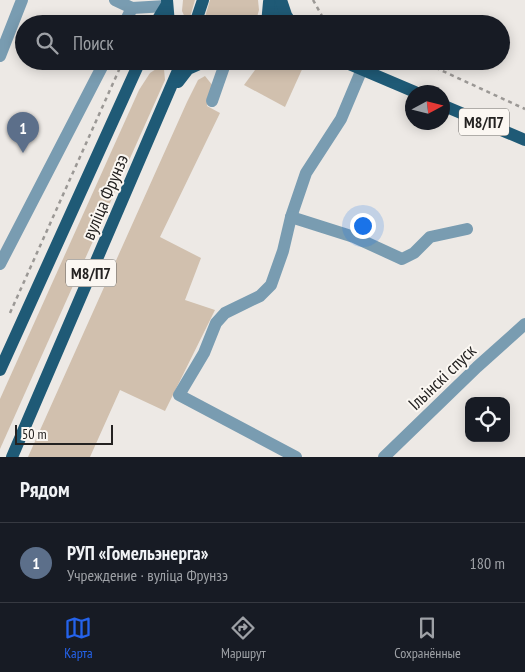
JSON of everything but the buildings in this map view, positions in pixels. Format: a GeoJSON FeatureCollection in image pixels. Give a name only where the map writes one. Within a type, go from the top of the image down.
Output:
{"type":"FeatureCollection","features":[{"type":"Feature","properties":{"kind":"main road"},"geometry":{"type":"LineString","coordinates":[[198,15],[203,0]]}},
{"type":"Feature","properties":{"kind":"main road"},"geometry":{"type":"LineString","coordinates":[[269,0],[269,15]]}},
{"type":"Feature","properties":{"kind":"main road"},"geometry":{"type":"LineString","coordinates":[[269,0],[276,15]]}},
{"type":"Feature","properties":{"kind":"main road"},"geometry":{"type":"LineString","coordinates":[[281,0],[286,15]]}},
{"type":"Feature","properties":{"kind":"main road"},"geometry":{"type":"LineString","coordinates":[[160,15],[167,3]]}},
{"type":"Feature","properties":{"kind":"main road","name":"вуліца Фрунзэ"},"geometry":{"type":"LineString","coordinates":[[0,370],[136,70]]}},
{"type":"Feature","properties":{"kind":"main road","name":"вуліца Фрунзэ"},"geometry":{"type":"LineString","coordinates":[[12,457],[179,70]]}},
{"type":"Feature","properties":{"kind":"main road","name":"М8/П7"},"geometry":{"type":"LineString","coordinates":[[171,90],[187,70]]}},
{"type":"Feature","properties":{"kind":"main road"},"geometry":{"type":"LineString","coordinates":[[362,70],[405,88]]}},
{"type":"Feature","properties":{"kind":"main road","name":"М8/П7"},"geometry":{"type":"LineString","coordinates":[[450,107],[525,140]]}},
{"type":"Feature","properties":{"kind":"street"},"geometry":{"type":"LineString","coordinates":[[16,15],[22,0]]}},
{"type":"Feature","properties":{"kind":"street"},"geometry":{"type":"LineString","coordinates":[[115,0],[132,8],[167,3]]}},
{"type":"Feature","properties":{"kind":"street"},"geometry":{"type":"LineString","coordinates":[[128,15],[132,8]]}},
{"type":"Feature","properties":{"kind":"street"},"geometry":{"type":"LineString","coordinates":[[0,56],[15,18]]}},
{"type":"Feature","properties":{"kind":"street"},"geometry":{"type":"LineString","coordinates":[[0,264],[100,70]]}},
{"type":"Feature","properties":{"kind":"street"},"geometry":{"type":"LineString","coordinates":[[212,101],[223,70]]}},
{"type":"Feature","properties":{"kind":"street"},"geometry":{"type":"LineString","coordinates":[[296,457],[179,395],[204,353],[216,323],[225,313],[260,296],[271,285],[306,173],[341,119],[362,70]]}},
{"type":"Feature","properties":{"kind":"street"},"geometry":{"type":"LineString","coordinates":[[291,217],[354,237],[402,259],[414,253],[430,237],[468,229]]}},
{"type":"Feature","properties":{"kind":"street","name":"Ільінскі спуск"},"geometry":{"type":"LineString","coordinates":[[384,457],[477,367],[525,324]]}},
{"type":"Feature","properties":{"kind":"path"},"geometry":{"type":"LineString","coordinates":[[313,0],[321,15]]}},
{"type":"Feature","properties":{"kind":"path"},"geometry":{"type":"LineString","coordinates":[[8,320],[118,70]]}},
{"type":"Feature","properties":{"kind":"path"},"geometry":{"type":"LineString","coordinates":[[440,70],[525,109]]}},
{"type":"Feature","properties":{"kind":"shaded area"},"geometry":{"type":"Polygon","coordinates":[[[183,0],[195,0],[191,15],[184,15],[182,11],[183,0]]]}},
{"type":"Feature","properties":{"kind":"shaded area"},"geometry":{"type":"Polygon","coordinates":[[[210,0],[258,0],[258,15],[206,15],[210,0]]]}},
{"type":"Feature","properties":{"kind":"shaded area"},"geometry":{"type":"Polygon","coordinates":[[[154,70],[164,70],[165,80],[0,449],[0,399],[139,90],[150,73],[154,70]]]}},
{"type":"Feature","properties":{"kind":"shaded area"},"geometry":{"type":"Polygon","coordinates":[[[255,70],[302,70],[285,107],[244,85],[255,70]]]}},
{"type":"Feature","properties":{"kind":"shaded area"},"geometry":{"type":"Polygon","coordinates":[[[205,76],[213,86],[207,106],[220,113],[160,237],[201,258],[185,300],[215,310],[165,411],[120,390],[90,457],[28,457],[187,102],[198,80],[205,76]]]}},
{"type":"Feature","properties":{"kind":"place","name":"РУП «Гомельэнерга»"},"geometry":{"type":"Point","coordinates":[23,153]}}]}
